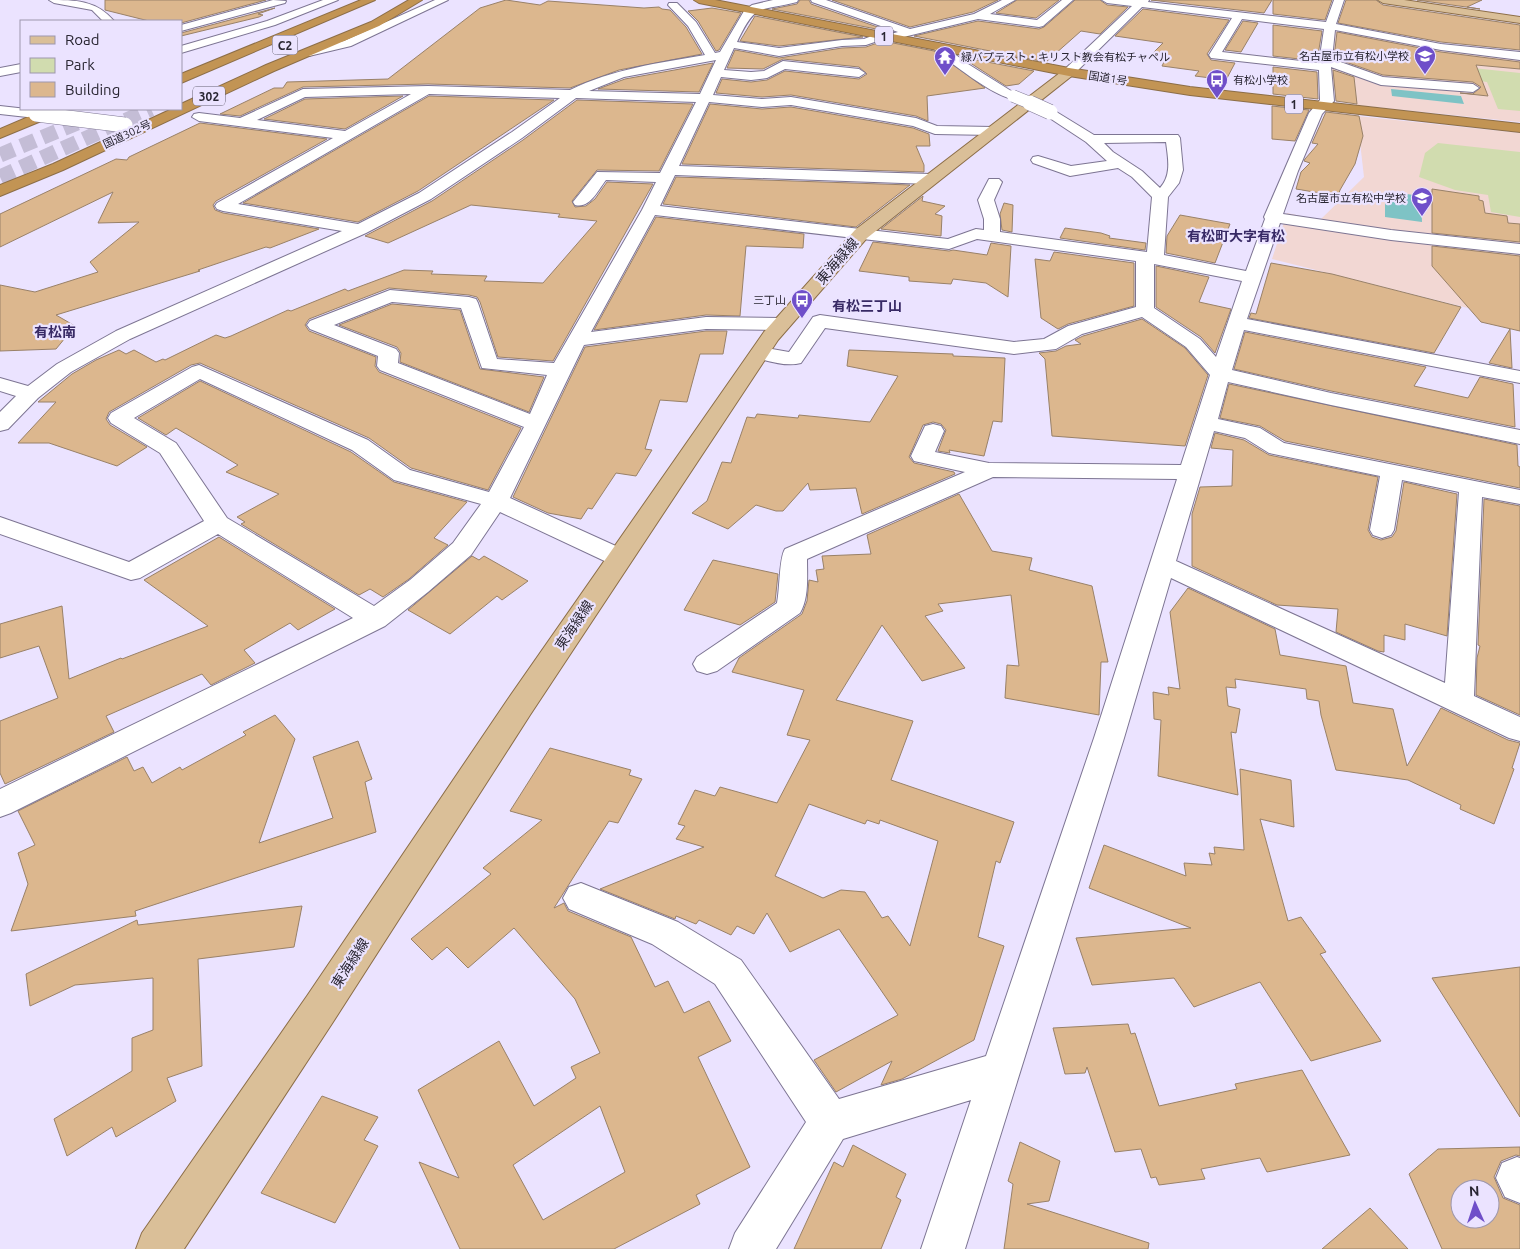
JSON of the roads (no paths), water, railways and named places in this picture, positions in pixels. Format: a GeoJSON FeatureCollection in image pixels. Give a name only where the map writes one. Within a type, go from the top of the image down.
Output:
{"type":"FeatureCollection","features":[{"type":"Feature","properties":{"kind":"highway"},"geometry":{"type":"LineString","coordinates":[[182,68],[348,0]]}},
{"type":"Feature","properties":{"kind":"highway"},"geometry":{"type":"LineString","coordinates":[[185,91],[261,65],[416,0]]}},
{"type":"Feature","properties":{"kind":"highway","name":"国道302号"},"geometry":{"type":"LineString","coordinates":[[182,109],[270,68],[375,24],[416,0]]}},
{"type":"Feature","properties":{"kind":"highway","name":"国道1号"},"geometry":{"type":"LineString","coordinates":[[699,0],[1069,72],[1190,91],[1520,128]]}},
{"type":"Feature","properties":{"kind":"highway","name":"C2"},"geometry":{"type":"LineString","coordinates":[[185,91],[375,2]]}},
{"type":"Feature","properties":{"kind":"highway","name":"C2"},"geometry":{"type":"LineString","coordinates":[[182,79],[375,2]]}},
{"type":"Feature","properties":{"kind":"highway"},"geometry":{"type":"LineString","coordinates":[[208,55],[243,43]]}},
{"type":"Feature","properties":{"kind":"highway"},"geometry":{"type":"LineString","coordinates":[[0,134],[56,110]]}},
{"type":"Feature","properties":{"kind":"highway","name":"国道302号"},"geometry":{"type":"LineString","coordinates":[[0,191],[58,167],[179,110]]}},
{"type":"Feature","properties":{"kind":"main road"},"geometry":{"type":"LineString","coordinates":[[1383,0],[1520,20]]}},
{"type":"Feature","properties":{"kind":"main road","name":"東海緑線"},"geometry":{"type":"LineString","coordinates":[[158,1249],[620,558],[781,324],[861,234],[1069,72]]}},
{"type":"Feature","properties":{"kind":"street"},"geometry":{"type":"LineString","coordinates":[[54,0],[95,7],[108,20]]}},
{"type":"Feature","properties":{"kind":"street"},"geometry":{"type":"LineString","coordinates":[[182,28],[285,0]]}},
{"type":"Feature","properties":{"kind":"street"},"geometry":{"type":"LineString","coordinates":[[182,50],[271,23],[332,0]]}},
{"type":"Feature","properties":{"kind":"street"},"geometry":{"type":"LineString","coordinates":[[309,52],[347,44],[443,0]]}},
{"type":"Feature","properties":{"kind":"street"},"geometry":{"type":"LineString","coordinates":[[0,804],[375,619],[419,586],[462,549],[496,501],[536,424],[560,370],[650,210],[666,174],[717,74],[722,52],[751,9],[793,0]]}},
{"type":"Feature","properties":{"kind":"street"},"geometry":{"type":"LineString","coordinates":[[816,0],[908,32]]}},
{"type":"Feature","properties":{"kind":"street"},"geometry":{"type":"LineString","coordinates":[[0,424],[30,394],[64,368],[123,335],[360,229],[425,196],[573,94],[595,83],[621,74],[722,52],[779,52],[842,43],[866,42],[978,16],[1010,0]]}},
{"type":"Feature","properties":{"kind":"street"},"geometry":{"type":"LineString","coordinates":[[978,16],[1039,24],[1068,0]]}},
{"type":"Feature","properties":{"kind":"street"},"geometry":{"type":"LineString","coordinates":[[1107,0],[1142,2],[1238,16],[1330,26],[1440,47],[1520,56]]}},
{"type":"Feature","properties":{"kind":"street"},"geometry":{"type":"LineString","coordinates":[[943,1249],[1164,565],[1236,323],[1253,278],[1272,217],[1290,171],[1320,106],[1326,101],[1323,87],[1331,12],[1339,0]]}},
{"type":"Feature","properties":{"kind":"street"},"geometry":{"type":"LineString","coordinates":[[1069,72],[1142,2]]}},
{"type":"Feature","properties":{"kind":"street"},"geometry":{"type":"LineString","coordinates":[[673,5],[722,52]]}},
{"type":"Feature","properties":{"kind":"street"},"geometry":{"type":"LineString","coordinates":[[1238,16],[1214,55],[1325,64],[1381,81],[1473,88]]}},
{"type":"Feature","properties":{"kind":"street"},"geometry":{"type":"LineString","coordinates":[[937,46],[953,60],[990,85],[1050,112],[1091,139],[1138,174],[1160,196]]}},
{"type":"Feature","properties":{"kind":"street"},"geometry":{"type":"LineString","coordinates":[[717,74],[751,76],[768,74],[783,65],[859,73]]}},
{"type":"Feature","properties":{"kind":"street"},"geometry":{"type":"LineString","coordinates":[[0,72],[20,68]]}},
{"type":"Feature","properties":{"kind":"street"},"geometry":{"type":"LineString","coordinates":[[360,229],[223,206],[345,135],[428,90]]}},
{"type":"Feature","properties":{"kind":"street"},"geometry":{"type":"LineString","coordinates":[[242,122],[303,93],[428,90],[704,98],[762,103],[790,101],[916,122],[935,130],[993,131]]}},
{"type":"Feature","properties":{"kind":"street"},"geometry":{"type":"LineString","coordinates":[[0,110],[26,111],[142,127]]}},
{"type":"Feature","properties":{"kind":"street"},"geometry":{"type":"LineString","coordinates":[[0,120],[26,111]]}},
{"type":"Feature","properties":{"kind":"street"},"geometry":{"type":"LineString","coordinates":[[199,117],[345,135]]}},
{"type":"Feature","properties":{"kind":"street"},"geometry":{"type":"LineString","coordinates":[[1091,139],[1173,138],[1178,172],[1166,191],[1160,196],[1150,258],[1146,310]]}},
{"type":"Feature","properties":{"kind":"street"},"geometry":{"type":"LineString","coordinates":[[1038,160],[1070,171],[1122,163]]}},
{"type":"Feature","properties":{"kind":"street"},"geometry":{"type":"LineString","coordinates":[[581,202],[602,175],[666,174],[930,180]]}},
{"type":"Feature","properties":{"kind":"street"},"geometry":{"type":"LineString","coordinates":[[992,236],[992,219],[986,200],[994,182]]}},
{"type":"Feature","properties":{"kind":"street"},"geometry":{"type":"LineString","coordinates":[[650,210],[949,244],[976,234],[1150,258],[1253,278]]}},
{"type":"Feature","properties":{"kind":"street"},"geometry":{"type":"LineString","coordinates":[[1272,217],[1391,235],[1520,250]]}},
{"type":"Feature","properties":{"kind":"street"},"geometry":{"type":"LineString","coordinates":[[536,424],[387,366],[389,353],[316,325],[390,296],[469,303],[489,364],[560,370]]}},
{"type":"Feature","properties":{"kind":"street"},"geometry":{"type":"LineString","coordinates":[[760,353],[794,359],[820,320],[960,342],[1014,348],[1049,345],[1075,330],[1146,310]]}},
{"type":"Feature","properties":{"kind":"street"},"geometry":{"type":"LineString","coordinates":[[1146,310],[1193,343],[1220,374],[1330,400],[1520,437]]}},
{"type":"Feature","properties":{"kind":"street"},"geometry":{"type":"LineString","coordinates":[[577,340],[706,323],[781,324]]}},
{"type":"Feature","properties":{"kind":"street"},"geometry":{"type":"LineString","coordinates":[[1236,323],[1520,377]]}},
{"type":"Feature","properties":{"kind":"street"},"geometry":{"type":"LineString","coordinates":[[375,619],[218,524],[168,448],[119,418],[199,371],[360,446],[402,476],[496,501],[620,558]]}},
{"type":"Feature","properties":{"kind":"street"},"geometry":{"type":"LineString","coordinates":[[0,384],[30,394]]}},
{"type":"Feature","properties":{"kind":"street"},"geometry":{"type":"LineString","coordinates":[[1205,423],[1252,434],[1277,448],[1520,497]]}},
{"type":"Feature","properties":{"kind":"street"},"geometry":{"type":"LineString","coordinates":[[933,431],[922,456],[990,470],[1191,472]]}},
{"type":"Feature","properties":{"kind":"street"},"geometry":{"type":"LineString","coordinates":[[707,664],[790,607],[794,585],[794,555],[990,470]]}},
{"type":"Feature","properties":{"kind":"street"},"geometry":{"type":"LineString","coordinates":[[1382,530],[1392,472]]}},
{"type":"Feature","properties":{"kind":"street"},"geometry":{"type":"LineString","coordinates":[[1459,702],[1471,487]]}},
{"type":"Feature","properties":{"kind":"street"},"geometry":{"type":"LineString","coordinates":[[0,525],[131,572],[218,524]]}},
{"type":"Feature","properties":{"kind":"street"},"geometry":{"type":"LineString","coordinates":[[1164,565],[1520,730]]}},
{"type":"Feature","properties":{"kind":"street"},"geometry":{"type":"LineString","coordinates":[[582,898],[665,933],[728,972],[830,1122]]}},
{"type":"Feature","properties":{"kind":"street"},"geometry":{"type":"LineString","coordinates":[[750,1249],[830,1122],[1000,1072]]}},
{"type":"Feature","properties":{"kind":"tunnel"},"geometry":{"type":"LineString","coordinates":[[0,177],[149,110]]}},
{"type":"Feature","properties":{"kind":"tunnel"},"geometry":{"type":"LineString","coordinates":[[0,155],[77,123]]}},
{"type":"Feature","properties":{"kind":"place","name":"名古屋市立有松小学校"},"geometry":{"type":"Point","coordinates":[1425,75]}},
{"type":"Feature","properties":{"kind":"place","name":"緑バプテスト・キリスト教会有松チャペル"},"geometry":{"type":"Point","coordinates":[945,76]}},
{"type":"Feature","properties":{"kind":"place","name":"有松小学校"},"geometry":{"type":"Point","coordinates":[1217,99]}},
{"type":"Feature","properties":{"kind":"place","name":"名古屋市立有松中学校"},"geometry":{"type":"Point","coordinates":[1422,217]}},
{"type":"Feature","properties":{"kind":"place","name":"三丁山"},"geometry":{"type":"Point","coordinates":[802,319]}},
{"type":"Feature","properties":{"kind":"district","name":"有松町大字有松"},"geometry":{"type":"Point","coordinates":[1236,236]}},
{"type":"Feature","properties":{"kind":"district","name":"有松三丁山"},"geometry":{"type":"Point","coordinates":[867,306]}},
{"type":"Feature","properties":{"kind":"district","name":"有松南"},"geometry":{"type":"Point","coordinates":[55,332]}}]}
